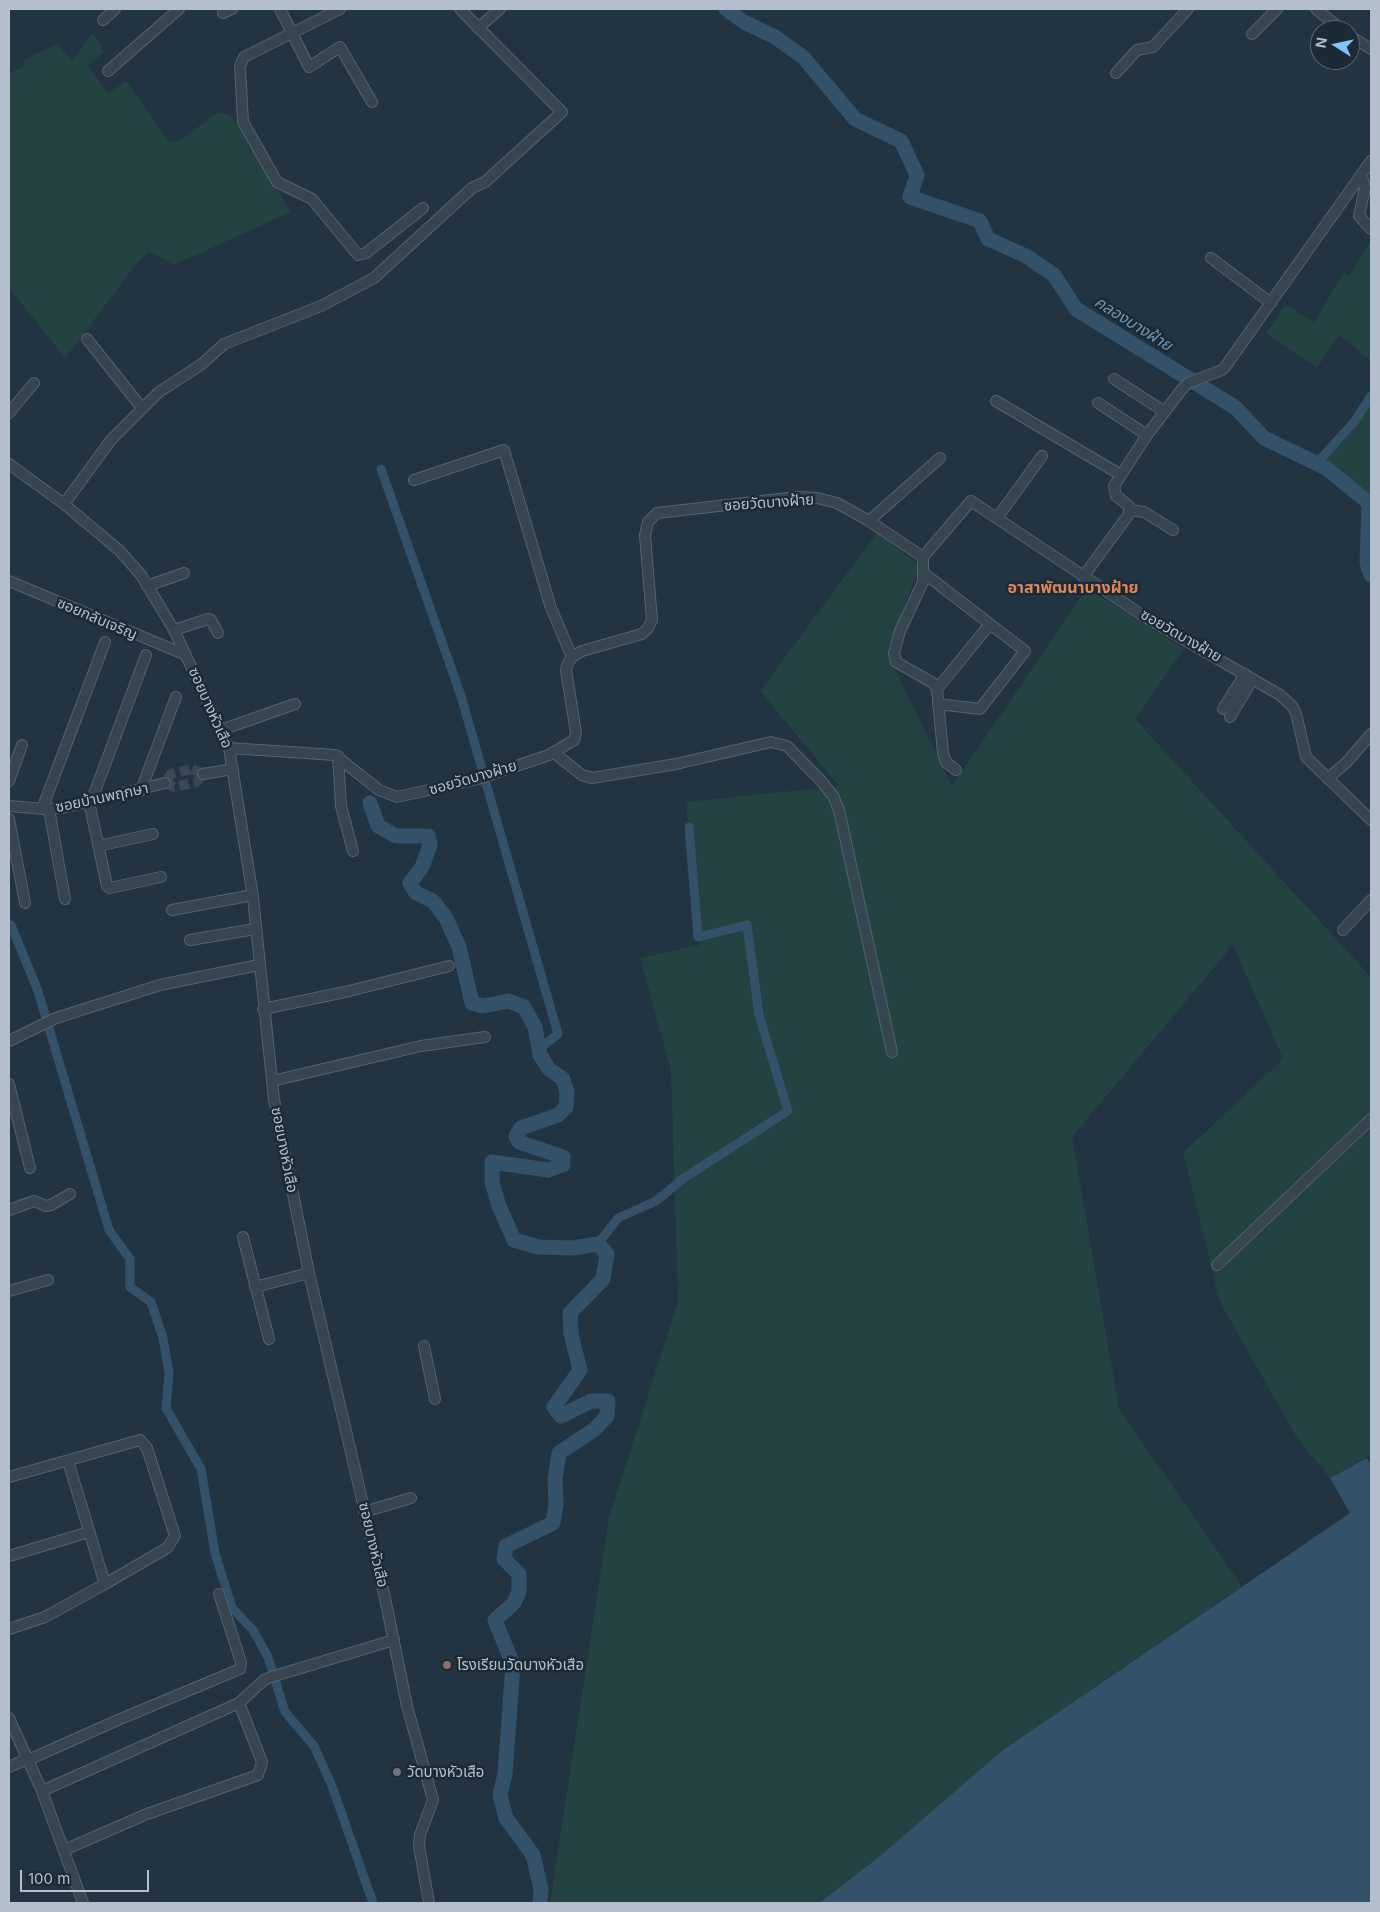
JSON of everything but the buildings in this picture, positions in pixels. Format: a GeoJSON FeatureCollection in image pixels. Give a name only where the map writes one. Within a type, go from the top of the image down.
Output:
{"type":"FeatureCollection","features":[{"type":"Feature","properties":{"kind":"street"},"geometry":{"type":"LineString","coordinates":[[103,20],[114,9]]}},
{"type":"Feature","properties":{"kind":"street"},"geometry":{"type":"LineString","coordinates":[[108,71],[179,9]]}},
{"type":"Feature","properties":{"kind":"street"},"geometry":{"type":"LineString","coordinates":[[280,9],[309,67],[340,47],[372,102]]}},
{"type":"Feature","properties":{"kind":"street"},"geometry":{"type":"LineString","coordinates":[[340,9],[244,57],[240,66],[243,122],[277,182],[312,199],[358,255],[366,253],[423,208]]}},
{"type":"Feature","properties":{"kind":"street"},"geometry":{"type":"LineString","coordinates":[[64,504],[111,440],[159,392],[202,364],[224,344],[321,306],[374,278],[472,188],[485,182],[562,112],[460,9]]}},
{"type":"Feature","properties":{"kind":"street"},"geometry":{"type":"LineString","coordinates":[[478,28],[500,9]]}},
{"type":"Feature","properties":{"kind":"street"},"geometry":{"type":"LineString","coordinates":[[1116,73],[1137,50],[1153,47],[1188,9]]}},
{"type":"Feature","properties":{"kind":"street"},"geometry":{"type":"LineString","coordinates":[[1252,34],[1277,9]]}},
{"type":"Feature","properties":{"kind":"street"},"geometry":{"type":"LineString","coordinates":[[1316,9],[1330,20]]}},
{"type":"Feature","properties":{"kind":"street"},"geometry":{"type":"LineString","coordinates":[[1360,42],[1371,49]]}},
{"type":"Feature","properties":{"kind":"street"},"geometry":{"type":"LineString","coordinates":[[1082,577],[1125,521],[1130,510],[1129,506],[1114,492],[1114,486],[1147,435],[1176,395],[1188,383],[1222,370],[1371,161]]}},
{"type":"Feature","properties":{"kind":"street"},"geometry":{"type":"LineString","coordinates":[[1362,176],[1365,188],[1359,216],[1371,229]]}},
{"type":"Feature","properties":{"kind":"street"},"geometry":{"type":"LineString","coordinates":[[1211,258],[1271,302]]}},
{"type":"Feature","properties":{"kind":"street"},"geometry":{"type":"LineString","coordinates":[[87,339],[142,408]]}},
{"type":"Feature","properties":{"kind":"street"},"geometry":{"type":"LineString","coordinates":[[1114,379],[1165,412]]}},
{"type":"Feature","properties":{"kind":"street"},"geometry":{"type":"LineString","coordinates":[[9,413],[34,383]]}},
{"type":"Feature","properties":{"kind":"street"},"geometry":{"type":"LineString","coordinates":[[996,400],[1121,474]]}},
{"type":"Feature","properties":{"kind":"street"},"geometry":{"type":"LineString","coordinates":[[1098,404],[1147,435]]}},
{"type":"Feature","properties":{"kind":"street"},"geometry":{"type":"LineString","coordinates":[[414,480],[504,450],[551,608],[572,657]]}},
{"type":"Feature","properties":{"kind":"street"},"geometry":{"type":"LineString","coordinates":[[997,518],[1042,456]]}},
{"type":"Feature","properties":{"kind":"street"},"geometry":{"type":"LineString","coordinates":[[869,521],[940,458]]}},
{"type":"Feature","properties":{"kind":"street","name":"ซอยบางหัวเสือ"},"geometry":{"type":"LineString","coordinates":[[9,464],[64,504],[120,551],[148,586],[174,630],[229,748],[252,895],[272,1081],[309,1273],[394,1640],[407,1706],[433,1800],[420,1835],[419,1846],[429,1903]]}},
{"type":"Feature","properties":{"kind":"street","name":"ซอยวัดบางฝ้าย"},"geometry":{"type":"LineString","coordinates":[[338,756],[378,790],[397,797],[478,779],[570,745],[576,733],[566,670],[572,657],[582,651],[642,634],[652,620],[645,535],[648,522],[657,513],[797,497],[817,498],[837,503],[869,521],[923,558],[971,501],[1082,577],[1156,624],[1280,695],[1292,706],[1306,757],[1371,820]]}},
{"type":"Feature","properties":{"kind":"street"},"geometry":{"type":"LineString","coordinates":[[1130,510],[1144,512],[1173,530]]}},
{"type":"Feature","properties":{"kind":"street"},"geometry":{"type":"LineString","coordinates":[[923,558],[924,582],[900,631],[894,653],[896,662],[933,683],[937,689],[943,753],[946,762],[956,770]]}},
{"type":"Feature","properties":{"kind":"street"},"geometry":{"type":"LineString","coordinates":[[148,586],[184,573]]}},
{"type":"Feature","properties":{"kind":"street"},"geometry":{"type":"LineString","coordinates":[[924,574],[1025,651],[980,709],[938,704]]}},
{"type":"Feature","properties":{"kind":"street","name":"ซอยกลับเจริญ"},"geometry":{"type":"LineString","coordinates":[[9,582],[186,655]]}},
{"type":"Feature","properties":{"kind":"street"},"geometry":{"type":"LineString","coordinates":[[174,630],[208,619],[211,620],[218,633]]}},
{"type":"Feature","properties":{"kind":"street"},"geometry":{"type":"LineString","coordinates":[[937,689],[990,624]]}},
{"type":"Feature","properties":{"kind":"street"},"geometry":{"type":"LineString","coordinates":[[65,898],[46,809],[105,642]]}},
{"type":"Feature","properties":{"kind":"street"},"geometry":{"type":"LineString","coordinates":[[146,655],[90,802],[105,883],[110,888],[161,876]]}},
{"type":"Feature","properties":{"kind":"street"},"geometry":{"type":"LineString","coordinates":[[1227,713],[1249,676]]}},
{"type":"Feature","properties":{"kind":"street"},"geometry":{"type":"LineString","coordinates":[[141,790],[176,696]]}},
{"type":"Feature","properties":{"kind":"street"},"geometry":{"type":"LineString","coordinates":[[221,730],[295,704]]}},
{"type":"Feature","properties":{"kind":"street"},"geometry":{"type":"LineString","coordinates":[[1328,778],[1346,763],[1371,734]]}},
{"type":"Feature","properties":{"kind":"street"},"geometry":{"type":"LineString","coordinates":[[553,752],[582,775],[592,778],[676,764],[771,742],[787,746],[823,783],[833,796],[839,810],[892,1052]]}},
{"type":"Feature","properties":{"kind":"street"},"geometry":{"type":"LineString","coordinates":[[9,782],[22,744]]}},
{"type":"Feature","properties":{"kind":"street"},"geometry":{"type":"LineString","coordinates":[[229,748],[338,756],[341,806],[353,851]]}},
{"type":"Feature","properties":{"kind":"street"},"geometry":{"type":"LineString","coordinates":[[203,774],[233,769]]}},
{"type":"Feature","properties":{"kind":"street","name":"ซอยบ้านพฤกษา"},"geometry":{"type":"LineString","coordinates":[[9,806],[46,809],[90,802],[165,783]]}},
{"type":"Feature","properties":{"kind":"street"},"geometry":{"type":"LineString","coordinates":[[9,819],[24,903]]}},
{"type":"Feature","properties":{"kind":"street"},"geometry":{"type":"LineString","coordinates":[[98,846],[153,834]]}},
{"type":"Feature","properties":{"kind":"street"},"geometry":{"type":"LineString","coordinates":[[172,910],[252,895]]}},
{"type":"Feature","properties":{"kind":"street"},"geometry":{"type":"LineString","coordinates":[[1343,930],[1371,900]]}},
{"type":"Feature","properties":{"kind":"street"},"geometry":{"type":"LineString","coordinates":[[190,940],[255,929]]}},
{"type":"Feature","properties":{"kind":"street"},"geometry":{"type":"LineString","coordinates":[[9,1041],[56,1018],[160,985],[259,965]]}},
{"type":"Feature","properties":{"kind":"street"},"geometry":{"type":"LineString","coordinates":[[263,1009],[345,992],[449,966]]}},
{"type":"Feature","properties":{"kind":"street"},"geometry":{"type":"LineString","coordinates":[[272,1081],[420,1046],[485,1037]]}},
{"type":"Feature","properties":{"kind":"street"},"geometry":{"type":"LineString","coordinates":[[9,1084],[30,1168]]}},
{"type":"Feature","properties":{"kind":"street"},"geometry":{"type":"LineString","coordinates":[[1217,1266],[1371,1119]]}},
{"type":"Feature","properties":{"kind":"street"},"geometry":{"type":"LineString","coordinates":[[9,1210],[34,1201],[46,1206],[51,1205],[70,1194]]}},
{"type":"Feature","properties":{"kind":"street"},"geometry":{"type":"LineString","coordinates":[[243,1237],[269,1339]]}},
{"type":"Feature","properties":{"kind":"street"},"geometry":{"type":"LineString","coordinates":[[255,1287],[309,1273]]}},
{"type":"Feature","properties":{"kind":"street"},"geometry":{"type":"LineString","coordinates":[[9,1291],[48,1280]]}},
{"type":"Feature","properties":{"kind":"street"},"geometry":{"type":"LineString","coordinates":[[424,1346],[435,1399]]}},
{"type":"Feature","properties":{"kind":"street"},"geometry":{"type":"LineString","coordinates":[[9,1477],[140,1440],[144,1443],[172,1525],[174,1540],[167,1548],[45,1617],[9,1629]]}},
{"type":"Feature","properties":{"kind":"street"},"geometry":{"type":"LineString","coordinates":[[68,1461],[104,1584]]}},
{"type":"Feature","properties":{"kind":"street"},"geometry":{"type":"LineString","coordinates":[[364,1512],[411,1498]]}},
{"type":"Feature","properties":{"kind":"street"},"geometry":{"type":"LineString","coordinates":[[9,1556],[89,1532]]}},
{"type":"Feature","properties":{"kind":"street"},"geometry":{"type":"LineString","coordinates":[[9,1767],[240,1670],[241,1662],[219,1594]]}},
{"type":"Feature","properties":{"kind":"street"},"geometry":{"type":"LineString","coordinates":[[42,1791],[239,1703],[264,1680],[394,1640]]}},
{"type":"Feature","properties":{"kind":"street"},"geometry":{"type":"LineString","coordinates":[[64,1850],[148,1814],[258,1775],[262,1762],[239,1703]]}},
{"type":"Feature","properties":{"kind":"street"},"geometry":{"type":"LineString","coordinates":[[9,1718],[42,1791],[83,1903]]}},
{"type":"Feature","properties":{"kind":"green space"},"geometry":{"type":"Polygon","coordinates":[[[93,33],[104,52],[88,66],[108,93],[126,81],[168,140],[177,142],[219,112],[231,116],[291,212],[174,265],[161,257],[148,253],[138,262],[65,358],[9,288],[9,73],[24,67],[23,60],[58,44],[72,61],[93,33]]]}},
{"type":"Feature","properties":{"kind":"green space"},"geometry":{"type":"Polygon","coordinates":[[[1371,240],[1371,361],[1339,335],[1317,368],[1266,333],[1285,304],[1314,323],[1343,273],[1349,276],[1371,240]]]}},
{"type":"Feature","properties":{"kind":"green space"},"geometry":{"type":"Polygon","coordinates":[[[1371,399],[1371,500],[1324,457],[1371,399]]]}},
{"type":"Feature","properties":{"kind":"green space"},"geometry":{"type":"Polygon","coordinates":[[[877,533],[920,566],[887,653],[952,786],[1087,588],[1184,649],[1135,719],[1371,977],[1371,1455],[1330,1478],[1297,1438],[1220,1302],[1183,1153],[1283,1059],[1233,945],[1072,1137],[1119,1409],[1242,1586],[1003,1750],[880,1856],[818,1903],[550,1903],[609,1518],[678,1302],[671,1070],[640,958],[699,945],[686,802],[839,786],[760,691],[877,533]]]}},
{"type":"Feature","properties":{"kind":"water"},"geometry":{"type":"Polygon","coordinates":[[[1367,1458],[1371,1466],[1371,1903],[819,1903],[880,1856],[1003,1750],[1350,1513],[1330,1478],[1367,1458]]]}},
{"type":"Feature","properties":{"kind":"waterway","name":"คลองบางฝ้าย"},"geometry":{"type":"LineString","coordinates":[[726,9],[744,22],[775,37],[803,57],[855,119],[901,141],[917,175],[910,197],[980,221],[988,239],[1026,256],[1054,275],[1076,309],[1236,408],[1264,438],[1326,468],[1369,503],[1367,563],[1371,575]]}},
{"type":"Feature","properties":{"kind":"waterway"},"geometry":{"type":"LineString","coordinates":[[1316,464],[1354,422],[1371,396]]}},
{"type":"Feature","properties":{"kind":"waterway"},"geometry":{"type":"LineString","coordinates":[[381,469],[461,696],[558,1034],[538,1050]]}},
{"type":"Feature","properties":{"kind":"waterway"},"geometry":{"type":"LineString","coordinates":[[370,803],[378,826],[396,836],[428,836],[430,845],[422,867],[410,883],[416,893],[433,901],[446,918],[459,947],[472,1003],[483,1006],[509,1001],[524,1007],[535,1027],[540,1055],[549,1069],[563,1079],[567,1092],[566,1107],[558,1115],[521,1128],[516,1136],[519,1142],[563,1157],[563,1165],[548,1170],[492,1162],[492,1182],[499,1206],[514,1240],[538,1247],[573,1248],[598,1244],[607,1254],[603,1279],[570,1313],[571,1334],[580,1370],[554,1407],[561,1416],[591,1401],[608,1401],[607,1416],[595,1429],[559,1453],[555,1479],[556,1504],[553,1523],[506,1546],[504,1559],[519,1574],[519,1591],[514,1603],[495,1620],[513,1665],[505,1774],[500,1795],[506,1818],[533,1855],[541,1889],[540,1903]]}},
{"type":"Feature","properties":{"kind":"waterway"},"geometry":{"type":"LineString","coordinates":[[598,1244],[618,1218],[656,1201],[684,1178],[788,1111],[759,1015],[747,925],[698,937],[689,827]]}},
{"type":"Feature","properties":{"kind":"waterway"},"geometry":{"type":"LineString","coordinates":[[11,925],[38,991],[109,1230],[130,1259],[130,1287],[151,1302],[163,1338],[169,1373],[166,1408],[201,1469],[215,1553],[232,1608],[253,1630],[268,1657],[285,1712],[314,1746],[332,1786],[373,1903]]}},
{"type":"Feature","properties":{"kind":"tunnel"},"geometry":{"type":"LineString","coordinates":[[192,769],[203,774],[196,782],[174,787],[165,783],[171,774],[192,769]]}},
{"type":"Feature","properties":{"kind":"place","name":"โรงเรียนวัดบางหัวเสือ"},"geometry":{"type":"Point","coordinates":[447,1665]}},
{"type":"Feature","properties":{"kind":"place","name":"วัดบางหัวเสือ"},"geometry":{"type":"Point","coordinates":[397,1772]}},
{"type":"Feature","properties":{"kind":"district","name":"อาสาพัฒนาบางฝ้าย"},"geometry":{"type":"Point","coordinates":[1073,588]}}]}
